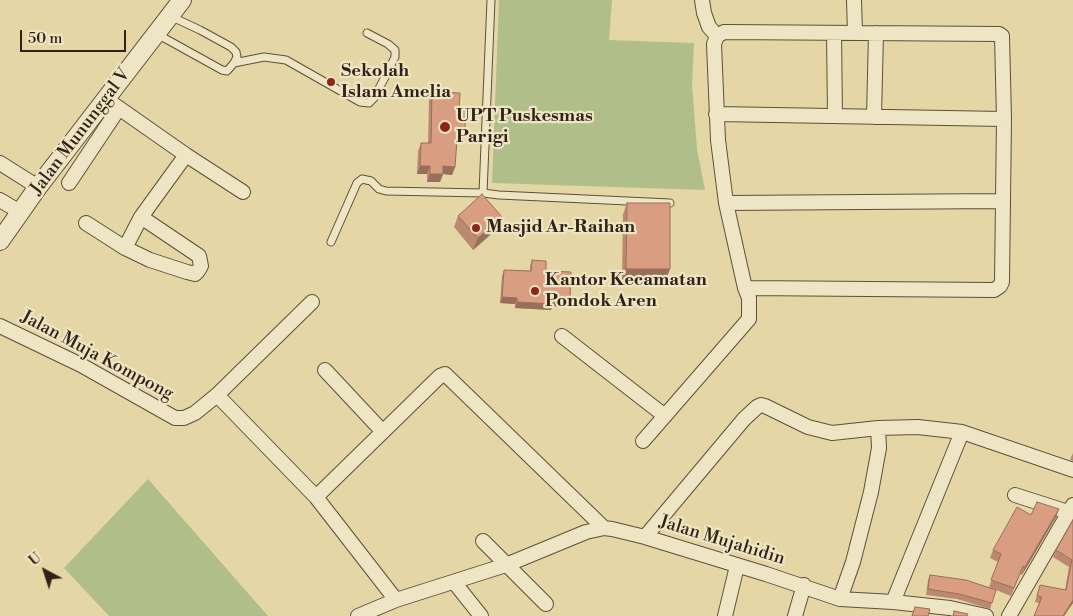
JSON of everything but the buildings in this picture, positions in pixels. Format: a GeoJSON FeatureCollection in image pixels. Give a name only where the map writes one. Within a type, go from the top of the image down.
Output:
{"type":"FeatureCollection","features":[{"type":"Feature","properties":{"kind":"street","name":"Jalan Mununggal V"},"geometry":{"type":"LineString","coordinates":[[0,242],[38,187],[112,104],[156,34],[182,0]]}},
{"type":"Feature","properties":{"kind":"street"},"geometry":{"type":"LineString","coordinates":[[702,0],[706,20],[718,36]]}},
{"type":"Feature","properties":{"kind":"street"},"geometry":{"type":"LineString","coordinates":[[854,0],[855,33]]}},
{"type":"Feature","properties":{"kind":"street"},"geometry":{"type":"LineString","coordinates":[[643,442],[749,319],[748,298],[745,288],[726,203],[720,169],[714,44],[718,36],[724,32],[999,34],[1002,36],[1004,119],[1002,282],[994,290],[745,288]]}},
{"type":"Feature","properties":{"kind":"street"},"geometry":{"type":"LineString","coordinates":[[834,33],[835,116]]}},
{"type":"Feature","properties":{"kind":"street"},"geometry":{"type":"LineString","coordinates":[[874,117],[876,33]]}},
{"type":"Feature","properties":{"kind":"street"},"geometry":{"type":"LineString","coordinates":[[69,183],[112,104],[243,192]]}},
{"type":"Feature","properties":{"kind":"street"},"geometry":{"type":"LineString","coordinates":[[716,114],[1004,119]]}},
{"type":"Feature","properties":{"kind":"street"},"geometry":{"type":"LineString","coordinates":[[125,248],[141,217],[186,155]]}},
{"type":"Feature","properties":{"kind":"street"},"geometry":{"type":"LineString","coordinates":[[0,164],[38,187]]}},
{"type":"Feature","properties":{"kind":"street"},"geometry":{"type":"LineString","coordinates":[[0,200],[20,212]]}},
{"type":"Feature","properties":{"kind":"street"},"geometry":{"type":"LineString","coordinates":[[726,203],[1002,201]]}},
{"type":"Feature","properties":{"kind":"street"},"geometry":{"type":"LineString","coordinates":[[86,223],[125,248],[150,260],[195,274],[201,266],[199,256],[141,217]]}},
{"type":"Feature","properties":{"kind":"street","name":"Jalan Muja Kompong"},"geometry":{"type":"LineString","coordinates":[[0,326],[81,365],[175,418],[184,418],[195,413],[217,395],[312,302]]}},
{"type":"Feature","properties":{"kind":"street"},"geometry":{"type":"LineString","coordinates":[[562,336],[665,416]]}},
{"type":"Feature","properties":{"kind":"street"},"geometry":{"type":"LineString","coordinates":[[325,370],[383,432]]}},
{"type":"Feature","properties":{"kind":"street"},"geometry":{"type":"LineString","coordinates":[[316,497],[440,376],[445,374],[604,528]]}},
{"type":"Feature","properties":{"kind":"street"},"geometry":{"type":"LineString","coordinates":[[217,395],[316,497],[396,600]]}},
{"type":"Feature","properties":{"kind":"street"},"geometry":{"type":"LineString","coordinates":[[645,537],[703,466],[757,407],[765,406],[808,427],[832,433],[878,428],[918,427],[962,432],[1073,470]]}},
{"type":"Feature","properties":{"kind":"street"},"geometry":{"type":"LineString","coordinates":[[840,599],[853,562],[871,492],[879,448],[878,428]]}},
{"type":"Feature","properties":{"kind":"street"},"geometry":{"type":"LineString","coordinates":[[893,602],[962,432]]}},
{"type":"Feature","properties":{"kind":"street"},"geometry":{"type":"LineString","coordinates":[[1009,616],[1070,509],[1015,495]]}},
{"type":"Feature","properties":{"kind":"street","name":"Jalan Mujahidin"},"geometry":{"type":"LineString","coordinates":[[358,616],[396,600],[506,566],[586,532],[604,528],[645,537],[804,585],[840,599],[893,602],[948,612],[986,616]]}},
{"type":"Feature","properties":{"kind":"street"},"geometry":{"type":"LineString","coordinates":[[483,541],[546,604]]}},
{"type":"Feature","properties":{"kind":"street"},"geometry":{"type":"LineString","coordinates":[[725,616],[737,566]]}},
{"type":"Feature","properties":{"kind":"street"},"geometry":{"type":"LineString","coordinates":[[454,582],[481,616]]}},
{"type":"Feature","properties":{"kind":"street"},"geometry":{"type":"LineString","coordinates":[[795,616],[804,585]]}},
{"type":"Feature","properties":{"kind":"lane"},"geometry":{"type":"LineString","coordinates":[[484,193],[491,0]]}},
{"type":"Feature","properties":{"kind":"lane"},"geometry":{"type":"LineString","coordinates":[[156,34],[222,70],[227,71],[234,63],[237,57],[236,52],[231,47],[170,16]]}},
{"type":"Feature","properties":{"kind":"lane"},"geometry":{"type":"LineString","coordinates":[[234,63],[264,56],[286,60],[360,102],[369,103],[374,98],[395,57],[395,50],[367,32]]}},
{"type":"Feature","properties":{"kind":"lane"},"geometry":{"type":"LineString","coordinates":[[331,242],[357,183],[362,179],[371,181],[379,189],[386,191],[484,193],[670,203]]}},
{"type":"Feature","properties":{"kind":"green space"},"geometry":{"type":"Polygon","coordinates":[[[499,0],[612,0],[609,40],[694,43],[692,84],[697,149],[705,190],[492,183],[499,0]]]}},
{"type":"Feature","properties":{"kind":"green space"},"geometry":{"type":"Polygon","coordinates":[[[148,479],[268,616],[109,616],[64,568],[148,479]]]}},
{"type":"Feature","properties":{"kind":"place","name":"Sekolah Islam Amelia"},"geometry":{"type":"Point","coordinates":[331,82]}},
{"type":"Feature","properties":{"kind":"place","name":"UPT Puskesmas Parigi"},"geometry":{"type":"Point","coordinates":[445,127]}},
{"type":"Feature","properties":{"kind":"place","name":"Masjid Ar-Raihan"},"geometry":{"type":"Point","coordinates":[476,228]}},
{"type":"Feature","properties":{"kind":"place","name":"Kantor Kecamatan Pondok Aren"},"geometry":{"type":"Point","coordinates":[535,291]}}]}
